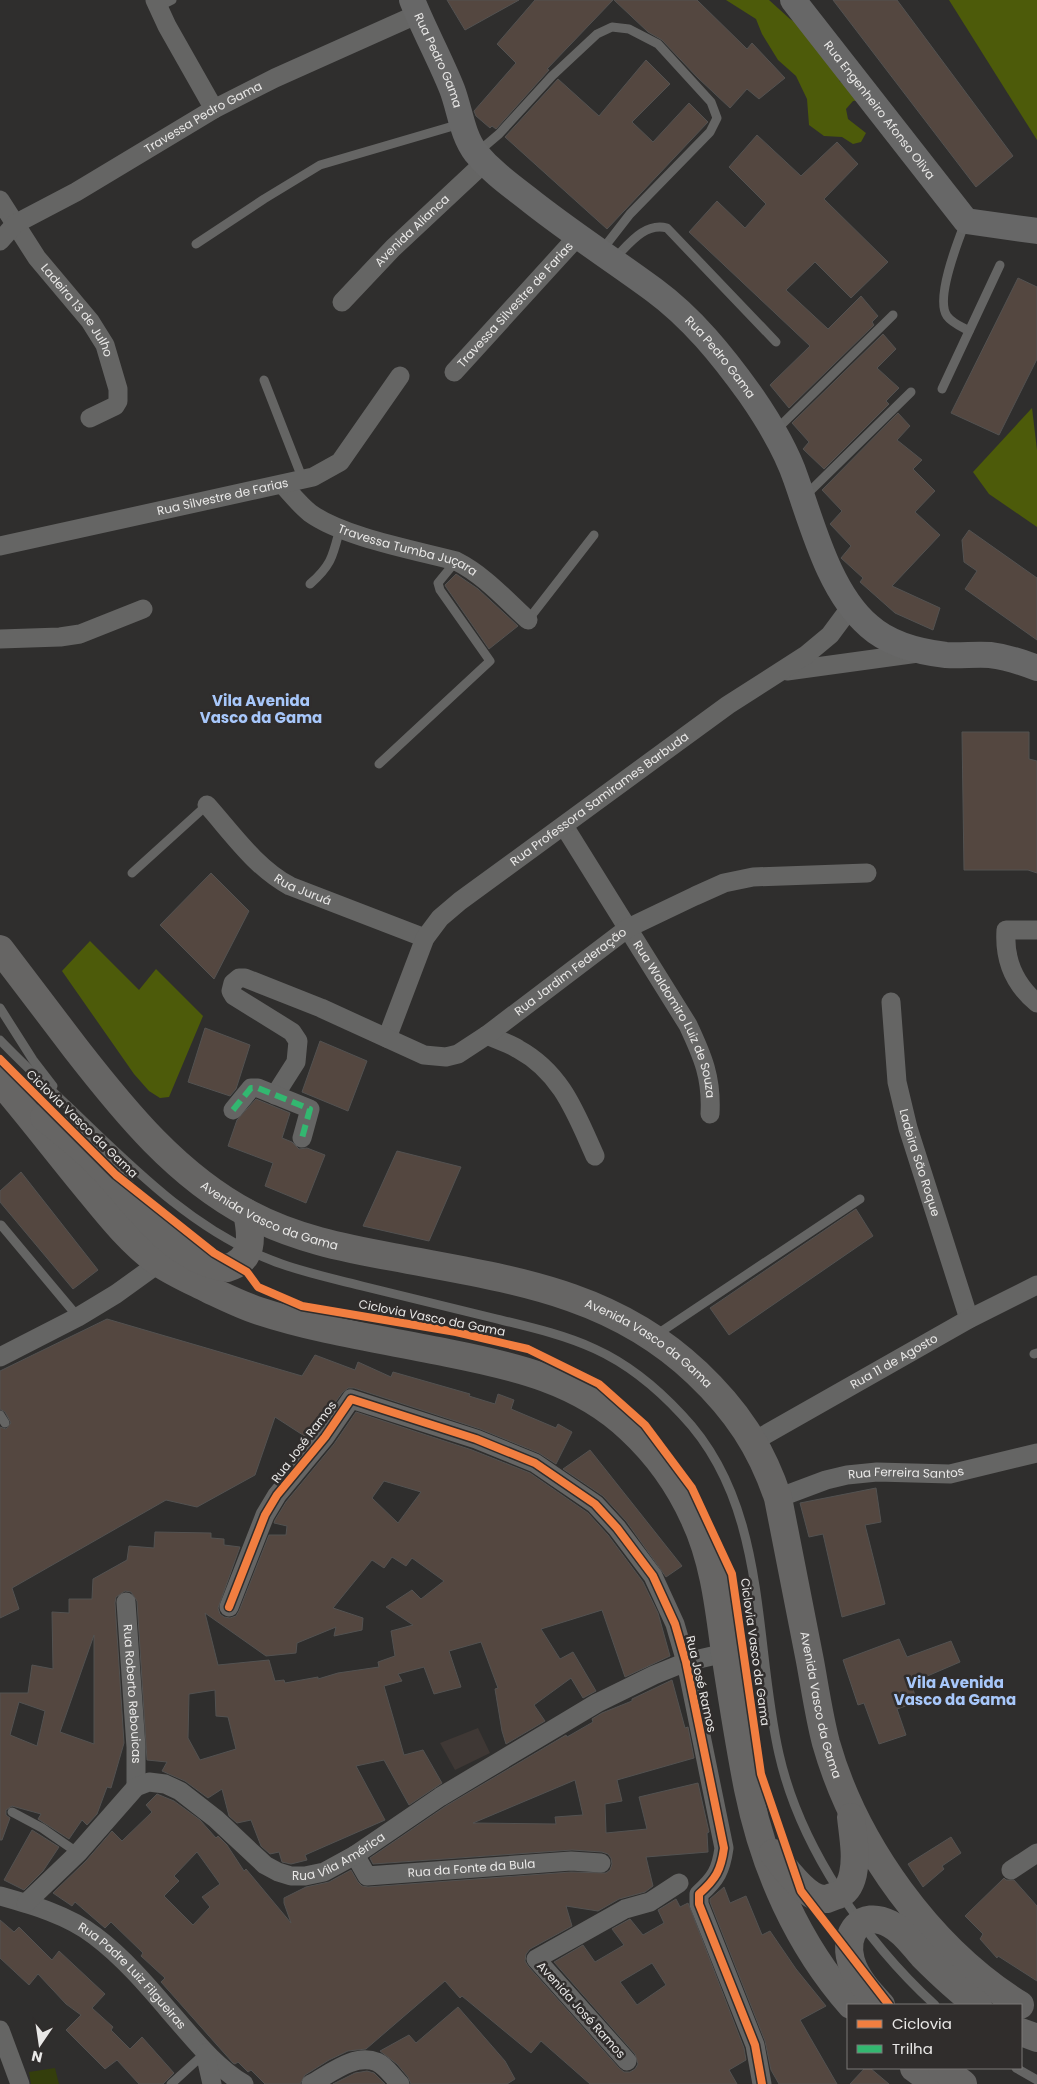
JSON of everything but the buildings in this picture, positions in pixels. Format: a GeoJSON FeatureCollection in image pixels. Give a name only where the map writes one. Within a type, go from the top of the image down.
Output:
{"type":"FeatureCollection","features":[{"type":"Feature","properties":{"kind":"main road","name":"Avenida Vasco da Gama"},"geometry":{"type":"LineString","coordinates":[[0,949],[100,1079],[152,1141],[201,1183],[247,1213],[279,1228],[319,1242],[523,1284],[565,1295],[598,1307],[653,1337],[682,1359],[708,1384],[732,1409],[754,1441],[768,1468],[778,1498],[826,1742],[850,1804],[871,1844],[914,1912],[942,1942],[976,1973],[1017,2004]]}},
{"type":"Feature","properties":{"kind":"main road"},"geometry":{"type":"LineString","coordinates":[[2,1084],[76,1143],[106,1172],[145,1218],[165,1236],[200,1261],[227,1268],[243,1261],[248,1250],[251,1228],[247,1213]]}},
{"type":"Feature","properties":{"kind":"main road"},"geometry":{"type":"LineString","coordinates":[[2,1084],[113,1220],[159,1263],[192,1281],[256,1310],[294,1322],[497,1363],[537,1374],[572,1388],[601,1405],[629,1428],[678,1486],[696,1521],[707,1553],[715,1590],[749,1794],[761,1838],[790,1914],[811,1952],[850,2004]]}},
{"type":"Feature","properties":{"kind":"main road"},"geometry":{"type":"LineString","coordinates":[[761,1838],[789,1873],[814,1896],[826,1899],[842,1893],[849,1886],[855,1859],[850,1804]]}},
{"type":"Feature","properties":{"kind":"main road"},"geometry":{"type":"LineString","coordinates":[[880,2004],[862,1983],[851,1962],[850,1937],[853,1930],[861,1922],[879,1920],[891,1924],[953,1986],[977,2004]]}},
{"type":"Feature","properties":{"kind":"main road","name":"Avenida Vasco da Gama"},"geometry":{"type":"LineString","coordinates":[[1022,2007],[1037,2016]]}},
{"type":"Feature","properties":{"kind":"main road"},"geometry":{"type":"LineString","coordinates":[[1022,2032],[1037,2038]]}},
{"type":"Feature","properties":{"kind":"main road"},"geometry":{"type":"LineString","coordinates":[[915,2069],[936,2084]]}},
{"type":"Feature","properties":{"kind":"main road"},"geometry":{"type":"LineString","coordinates":[[943,2069],[963,2084]]}},
{"type":"Feature","properties":{"kind":"street","name":"Rua Engenheiro Afonso Oliva"},"geometry":{"type":"LineString","coordinates":[[793,0],[966,220]]}},
{"type":"Feature","properties":{"kind":"street"},"geometry":{"type":"LineString","coordinates":[[162,2],[214,109]]}},
{"type":"Feature","properties":{"kind":"street","name":"Travessa Pedro Gama"},"geometry":{"type":"LineString","coordinates":[[0,241],[15,224],[76,192],[214,109],[415,7]]}},
{"type":"Feature","properties":{"kind":"street","name":"Rua Pedro Gama"},"geometry":{"type":"LineString","coordinates":[[415,7],[446,74],[467,137],[481,158],[501,178],[678,309],[704,336],[750,394],[774,432],[796,478],[802,499],[827,562],[850,608],[870,628],[886,637],[925,652],[947,655],[994,656],[1007,658],[1037,668]]}},
{"type":"Feature","properties":{"kind":"street","name":"Avenida Alianca"},"geometry":{"type":"LineString","coordinates":[[342,302],[481,158]]}},
{"type":"Feature","properties":{"kind":"street","name":"Ladeira 13 de Julho"},"geometry":{"type":"LineString","coordinates":[[0,200],[37,258],[90,321],[105,345],[118,389],[118,401],[115,406],[90,418]]}},
{"type":"Feature","properties":{"kind":"street"},"geometry":{"type":"LineString","coordinates":[[966,220],[1037,231]]}},
{"type":"Feature","properties":{"kind":"street","name":"Travessa Silvestre de Farias"},"geometry":{"type":"LineString","coordinates":[[454,372],[578,236]]}},
{"type":"Feature","properties":{"kind":"street","name":"Rua Silvestre de Farias"},"geometry":{"type":"LineString","coordinates":[[0,546],[284,485],[328,470],[340,462],[400,376]]}},
{"type":"Feature","properties":{"kind":"street","name":"Travessa Tumba Juçara"},"geometry":{"type":"LineString","coordinates":[[284,485],[297,502],[311,513],[340,528],[456,561],[482,578],[528,620]]}},
{"type":"Feature","properties":{"kind":"street","name":"Rua Professora Samirames Barbuda"},"geometry":{"type":"LineString","coordinates":[[425,938],[440,918],[460,901],[728,705],[783,671],[819,645],[850,608]]}},
{"type":"Feature","properties":{"kind":"street"},"geometry":{"type":"LineString","coordinates":[[0,639],[60,637],[80,634],[143,609]]}},
{"type":"Feature","properties":{"kind":"street","name":"Rua Professora Samirames Barbuda"},"geometry":{"type":"LineString","coordinates":[[783,671],[925,652]]}},
{"type":"Feature","properties":{"kind":"street","name":"Rua Juruá"},"geometry":{"type":"LineString","coordinates":[[207,805],[254,857],[278,879],[290,886],[425,938]]}},
{"type":"Feature","properties":{"kind":"street","name":"Rua Waldomiro Luiz de Souza"},"geometry":{"type":"LineString","coordinates":[[564,826],[664,985],[700,1050],[709,1075],[711,1094],[710,1114]]}},
{"type":"Feature","properties":{"kind":"street","name":"Rua Jardim Federação"},"geometry":{"type":"LineString","coordinates":[[275,1095],[296,1062],[298,1041],[292,1032],[234,996],[231,991],[232,983],[236,979],[245,978],[313,1005],[424,1055],[446,1057],[458,1054],[487,1035],[628,928],[724,883],[781,875],[866,873]]}},
{"type":"Feature","properties":{"kind":"street"},"geometry":{"type":"LineString","coordinates":[[1037,930],[1006,930],[1005,946],[1009,964],[1016,980],[1037,1003]]}},
{"type":"Feature","properties":{"kind":"street"},"geometry":{"type":"LineString","coordinates":[[387,1038],[425,938]]}},
{"type":"Feature","properties":{"kind":"street","name":"Ladeira São Roque"},"geometry":{"type":"LineString","coordinates":[[891,1002],[898,1082],[908,1128],[969,1319]]}},
{"type":"Feature","properties":{"kind":"street"},"geometry":{"type":"LineString","coordinates":[[487,1035],[518,1049],[553,1076],[564,1091],[595,1156]]}},
{"type":"Feature","properties":{"kind":"street"},"geometry":{"type":"LineString","coordinates":[[233,1110],[251,1088],[258,1088],[310,1109],[302,1138]]}},
{"type":"Feature","properties":{"kind":"street"},"geometry":{"type":"LineString","coordinates":[[0,1357],[78,1317],[116,1294],[159,1263]]}},
{"type":"Feature","properties":{"kind":"street","name":"Rua 11 de Agosto"},"geometry":{"type":"LineString","coordinates":[[754,1441],[969,1319],[1037,1285]]}},
{"type":"Feature","properties":{"kind":"street","name":"Rua José Ramos"},"geometry":{"type":"LineString","coordinates":[[229,1608],[270,1504],[310,1457],[351,1399],[503,1449],[535,1463],[595,1504],[617,1528],[653,1576],[666,1600],[686,1662],[724,1848],[722,1865],[712,1882],[699,1894],[699,1904],[755,2045],[762,2084]]}},
{"type":"Feature","properties":{"kind":"street","name":"Rua Ferreira Santos"},"geometry":{"type":"LineString","coordinates":[[778,1498],[826,1480],[847,1475],[877,1472],[950,1474],[1037,1453]]}},
{"type":"Feature","properties":{"kind":"street","name":"Rua Roberto Rebouicas"},"geometry":{"type":"LineString","coordinates":[[126,1602],[136,1747],[136,1787]]}},
{"type":"Feature","properties":{"kind":"street","name":"Rua Vila América"},"geometry":{"type":"LineString","coordinates":[[136,1787],[149,1782],[164,1784],[180,1791],[216,1819],[265,1865],[278,1872],[291,1876],[305,1876],[324,1872],[354,1855],[440,1797],[597,1703],[654,1675],[686,1662],[725,1653]]}},
{"type":"Feature","properties":{"kind":"street"},"geometry":{"type":"LineString","coordinates":[[26,1903],[78,1853],[136,1787]]}},
{"type":"Feature","properties":{"kind":"street"},"geometry":{"type":"LineString","coordinates":[[1011,1870],[1037,1853]]}},
{"type":"Feature","properties":{"kind":"street","name":"Rua da Fonte da Bula"},"geometry":{"type":"LineString","coordinates":[[354,1855],[367,1876],[571,1861],[601,1863]]}},
{"type":"Feature","properties":{"kind":"street","name":"Avenida José Ramos"},"geometry":{"type":"LineString","coordinates":[[627,2061],[536,1959],[625,1909],[650,1902],[679,1884]]}},
{"type":"Feature","properties":{"kind":"street","name":"Rua Padre Luiz Filgueiras"},"geometry":{"type":"LineString","coordinates":[[0,1896],[26,1903],[73,1923],[94,1935],[134,1972],[205,2052],[228,2074],[244,2084]]}},
{"type":"Feature","properties":{"kind":"street"},"geometry":{"type":"LineString","coordinates":[[0,2030],[20,2084]]}},
{"type":"Feature","properties":{"kind":"street"},"geometry":{"type":"LineString","coordinates":[[205,2052],[212,2084]]}},
{"type":"Feature","properties":{"kind":"street"},"geometry":{"type":"LineString","coordinates":[[311,2084],[355,2060],[365,2059],[377,2062],[400,2084]]}},
{"type":"Feature","properties":{"kind":"lane"},"geometry":{"type":"LineString","coordinates":[[481,158],[499,134],[552,76],[597,34],[612,27],[629,29],[658,44],[711,102],[717,118],[710,132],[630,214],[606,256]]}},
{"type":"Feature","properties":{"kind":"lane"},"geometry":{"type":"LineString","coordinates":[[196,244],[320,165],[463,123]]}},
{"type":"Feature","properties":{"kind":"lane"},"geometry":{"type":"LineString","coordinates":[[966,220],[953,252],[943,304],[946,315],[952,322],[969,331]]}},
{"type":"Feature","properties":{"kind":"lane"},"geometry":{"type":"LineString","coordinates":[[606,256],[644,230],[657,226],[667,228],[776,342]]}},
{"type":"Feature","properties":{"kind":"lane"},"geometry":{"type":"LineString","coordinates":[[942,389],[1000,265]]}},
{"type":"Feature","properties":{"kind":"lane"},"geometry":{"type":"LineString","coordinates":[[774,432],[893,315]]}},
{"type":"Feature","properties":{"kind":"lane"},"geometry":{"type":"LineString","coordinates":[[264,380],[303,480]]}},
{"type":"Feature","properties":{"kind":"lane"},"geometry":{"type":"LineString","coordinates":[[802,499],[911,392]]}},
{"type":"Feature","properties":{"kind":"lane"},"geometry":{"type":"LineString","coordinates":[[310,584],[324,571],[332,559],[340,528]]}},
{"type":"Feature","properties":{"kind":"lane"},"geometry":{"type":"LineString","coordinates":[[528,620],[594,535]]}},
{"type":"Feature","properties":{"kind":"lane"},"geometry":{"type":"LineString","coordinates":[[380,764],[490,661],[440,590],[438,582],[456,561]]}},
{"type":"Feature","properties":{"kind":"lane"},"geometry":{"type":"LineString","coordinates":[[132,873],[207,805]]}},
{"type":"Feature","properties":{"kind":"lane"},"geometry":{"type":"LineString","coordinates":[[0,1008],[33,1060],[66,1104]]}},
{"type":"Feature","properties":{"kind":"lane"},"geometry":{"type":"LineString","coordinates":[[0,1040],[26,1067],[156,1188],[218,1233],[248,1250],[274,1262],[310,1273],[518,1324],[561,1336],[596,1349],[627,1368],[658,1391],[684,1417],[708,1446],[738,1506],[751,1561],[771,1714],[779,1756],[791,1796],[806,1831],[861,1922],[891,1960],[934,2004]]}},
{"type":"Feature","properties":{"kind":"lane"},"geometry":{"type":"LineString","coordinates":[[653,1337],[860,1198]]}},
{"type":"Feature","properties":{"kind":"lane"},"geometry":{"type":"LineString","coordinates":[[1,1225],[78,1317]]}},
{"type":"Feature","properties":{"kind":"lane"},"geometry":{"type":"LineString","coordinates":[[12,1812],[42,1828],[78,1853]]}},
{"type":"Feature","properties":{"kind":"lane"},"geometry":{"type":"LineString","coordinates":[[171,2084],[205,2052]]}},
{"type":"Feature","properties":{"kind":"lane"},"geometry":{"type":"LineString","coordinates":[[1018,2069],[1037,2080]]}},
{"type":"Feature","properties":{"kind":"shaded area"},"geometry":{"type":"Polygon","coordinates":[[[478,1728],[490,1753],[455,1770],[440,1743],[478,1728]]]}},
{"type":"Feature","properties":{"kind":"green space"},"geometry":{"type":"Polygon","coordinates":[[[726,0],[769,0],[790,19],[806,29],[837,70],[840,82],[851,82],[861,100],[853,101],[846,109],[848,119],[866,133],[861,142],[853,144],[842,137],[824,136],[809,125],[807,99],[796,76],[778,60],[762,34],[756,19],[726,0]]]}},
{"type":"Feature","properties":{"kind":"green space"},"geometry":{"type":"Polygon","coordinates":[[[949,0],[1037,0],[1037,140],[949,0]]]}},
{"type":"Feature","properties":{"kind":"green space"},"geometry":{"type":"Polygon","coordinates":[[[1032,408],[1037,450],[1037,527],[989,494],[973,472],[1032,408]]]}},
{"type":"Feature","properties":{"kind":"green space"},"geometry":{"type":"Polygon","coordinates":[[[90,941],[139,990],[156,969],[203,1016],[169,1097],[160,1098],[149,1091],[134,1074],[62,971],[90,941]]]}},
{"type":"Feature","properties":{"kind":"green space"},"geometry":{"type":"Polygon","coordinates":[[[55,2068],[59,2084],[31,2084],[29,2072],[55,2068]]]}},
{"type":"Feature","properties":{"kind":"marked path"},"geometry":{"type":"LineString","coordinates":[[233,1110],[251,1088],[258,1088],[310,1109],[302,1138]]}},
{"type":"Feature","properties":{"kind":"cycle path","name":"Ciclovia Vasco da Gama"},"geometry":{"type":"LineString","coordinates":[[0,1059],[116,1175],[214,1253],[247,1272],[258,1287],[302,1306],[456,1332],[528,1349],[599,1384],[645,1425],[692,1488],[732,1574],[761,1774],[801,1891],[888,2004]]}},
{"type":"Feature","properties":{"kind":"cycle path"},"geometry":{"type":"LineString","coordinates":[[229,1607],[265,1515],[277,1495],[325,1437],[351,1399],[476,1439],[535,1463],[595,1504],[617,1528],[653,1576],[675,1624],[686,1662],[724,1848],[717,1874],[699,1894],[699,1904],[755,2045],[762,2084]]}},
{"type":"Feature","properties":{"kind":"district","name":"Vila Avenida Vasco da Gama"},"geometry":{"type":"Point","coordinates":[261,710]}},
{"type":"Feature","properties":{"kind":"district","name":"Vila Avenida Vasco da Gama"},"geometry":{"type":"Point","coordinates":[955,1692]}}]}
